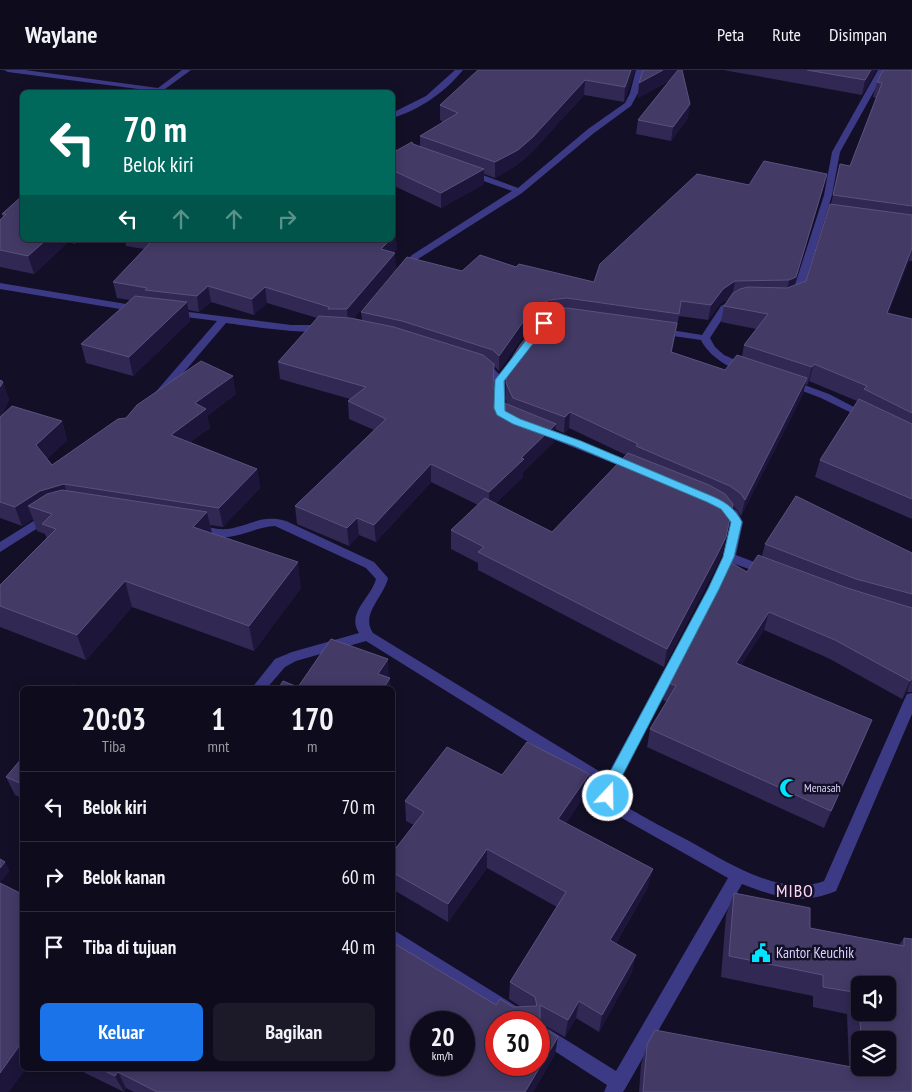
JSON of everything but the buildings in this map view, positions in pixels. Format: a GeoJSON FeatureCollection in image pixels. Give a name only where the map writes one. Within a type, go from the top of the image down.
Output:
{"type":"FeatureCollection","features":[{"type":"Feature","properties":{"kind":"street"},"geometry":{"type":"LineString","coordinates":[[8,70],[151,90]]}},
{"type":"Feature","properties":{"kind":"street"},"geometry":{"type":"LineString","coordinates":[[159,90],[188,70]]}},
{"type":"Feature","properties":{"kind":"street"},"geometry":{"type":"LineString","coordinates":[[395,115],[420,105],[446,85],[459,70]]}},
{"type":"Feature","properties":{"kind":"street"},"geometry":{"type":"LineString","coordinates":[[393,280],[416,257],[519,191],[591,131],[628,104],[634,93],[640,70]]}},
{"type":"Feature","properties":{"kind":"street"},"geometry":{"type":"LineString","coordinates":[[785,301],[793,299],[798,294],[826,216],[836,152],[880,70]]}},
{"type":"Feature","properties":{"kind":"street"},"geometry":{"type":"LineString","coordinates":[[463,171],[519,191]]}},
{"type":"Feature","properties":{"kind":"street"},"geometry":{"type":"LineString","coordinates":[[0,286],[146,310]]}},
{"type":"Feature","properties":{"kind":"street"},"geometry":{"type":"LineString","coordinates":[[705,338],[724,308],[733,302],[746,300]]}},
{"type":"Feature","properties":{"kind":"street"},"geometry":{"type":"LineString","coordinates":[[165,312],[291,328],[334,328]]}},
{"type":"Feature","properties":{"kind":"street"},"geometry":{"type":"LineString","coordinates":[[149,406],[224,319]]}},
{"type":"Feature","properties":{"kind":"street"},"geometry":{"type":"LineString","coordinates":[[648,330],[705,338]]}},
{"type":"Feature","properties":{"kind":"street"},"geometry":{"type":"LineString","coordinates":[[705,338],[708,345],[723,359],[758,372]]}},
{"type":"Feature","properties":{"kind":"street"},"geometry":{"type":"LineString","coordinates":[[466,362],[488,369],[502,377],[499,408],[501,413],[512,419]]}},
{"type":"Feature","properties":{"kind":"street"},"geometry":{"type":"LineString","coordinates":[[775,378],[825,396],[875,420]]}},
{"type":"Feature","properties":{"kind":"street"},"geometry":{"type":"LineString","coordinates":[[525,425],[648,473]]}},
{"type":"Feature","properties":{"kind":"street"},"geometry":{"type":"LineString","coordinates":[[710,499],[725,506],[733,514],[737,522],[729,557],[714,589],[610,785],[608,796],[618,809],[738,876],[789,893],[818,893],[830,886],[912,698]]}},
{"type":"Feature","properties":{"kind":"street"},"geometry":{"type":"LineString","coordinates":[[0,548],[51,515],[61,511]]}},
{"type":"Feature","properties":{"kind":"street"},"geometry":{"type":"LineString","coordinates":[[183,526],[227,533],[260,523],[275,522],[295,529],[370,565],[382,578],[381,585],[361,616],[360,623],[368,636],[610,785]]}},
{"type":"Feature","properties":{"kind":"street"},"geometry":{"type":"LineString","coordinates":[[729,557],[774,574]]}},
{"type":"Feature","properties":{"kind":"street"},"geometry":{"type":"LineString","coordinates":[[261,686],[280,663],[292,657],[368,636]]}},
{"type":"Feature","properties":{"kind":"street"},"geometry":{"type":"LineString","coordinates":[[550,1039],[616,1088],[738,876]]}},
{"type":"Feature","properties":{"kind":"street"},"geometry":{"type":"LineString","coordinates":[[395,938],[509,1011]]}},
{"type":"Feature","properties":{"kind":"place","name":"Menasah"},"geometry":{"type":"Point","coordinates":[789,788]}},
{"type":"Feature","properties":{"kind":"place","name":"Kantor Keuchik"},"geometry":{"type":"Point","coordinates":[761,953]}},
{"type":"Feature","properties":{"kind":"district","name":"MIBO"},"geometry":{"type":"Point","coordinates":[795,891]}},
{"type":"Feature","properties":{"kind":"route"},"geometry":{"type":"LineString","coordinates":[[544,323],[532,336],[500,380],[499,408],[501,413],[517,422],[577,444],[710,499],[725,506],[733,514],[737,522],[729,557],[714,589],[610,785],[608,796]]}}]}
